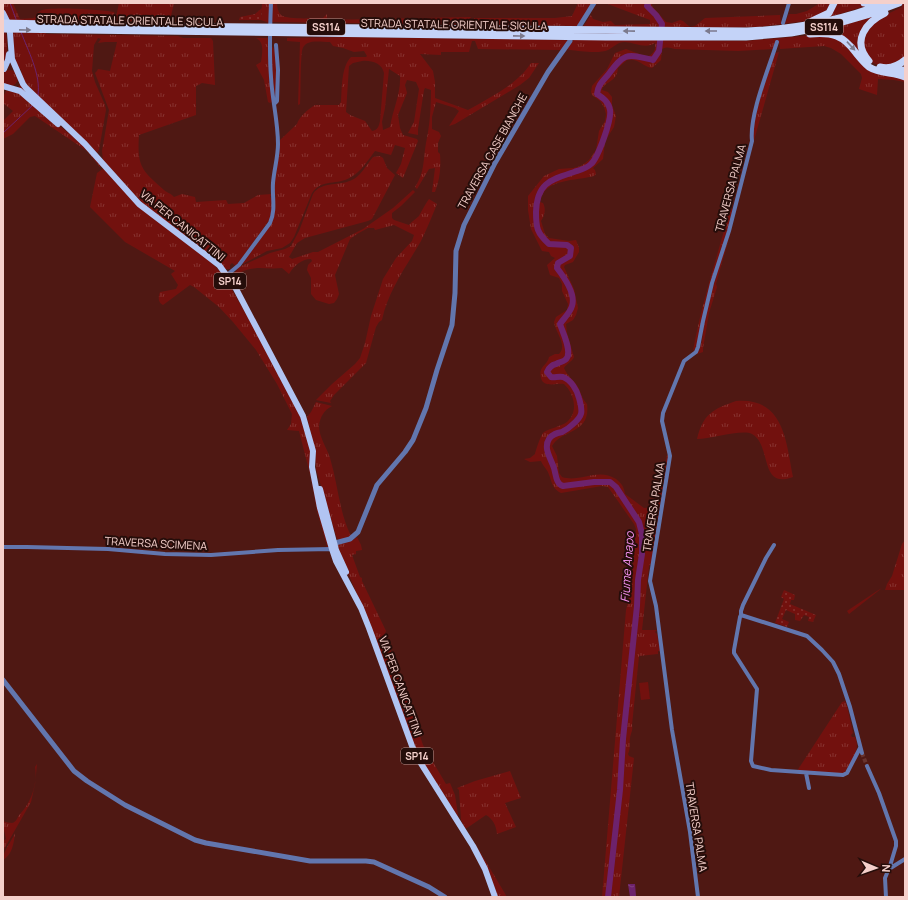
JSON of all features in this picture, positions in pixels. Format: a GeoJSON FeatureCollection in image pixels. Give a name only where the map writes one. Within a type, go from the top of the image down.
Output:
{"type":"FeatureCollection","features":[{"type":"Feature","properties":{"kind":"highway"},"geometry":{"type":"LineString","coordinates":[[746,34],[812,22],[829,12],[834,3]]}},
{"type":"Feature","properties":{"kind":"highway"},"geometry":{"type":"LineString","coordinates":[[864,3],[876,3]]}},
{"type":"Feature","properties":{"kind":"highway","name":"STRADA STATALE ORIENTALE SICULA"},"geometry":{"type":"LineString","coordinates":[[746,34],[828,21],[865,11],[885,3]]}},
{"type":"Feature","properties":{"kind":"highway"},"geometry":{"type":"LineString","coordinates":[[902,4],[875,18],[863,32],[861,44],[866,58],[878,67],[892,67],[901,64],[905,60]]}},
{"type":"Feature","properties":{"kind":"highway","name":"STRADA STATALE ORIENTALE SICULA"},"geometry":{"type":"LineString","coordinates":[[3,29],[44,27],[780,35],[813,30],[860,18],[902,4]]}},
{"type":"Feature","properties":{"kind":"highway","name":"STRADA STATALE ORIENTALE SICULA"},"geometry":{"type":"LineString","coordinates":[[3,23],[44,27]]}},
{"type":"Feature","properties":{"kind":"highway"},"geometry":{"type":"LineString","coordinates":[[746,34],[772,38],[813,34],[834,34],[841,37],[848,43],[869,66],[875,70],[905,77]]}},
{"type":"Feature","properties":{"kind":"highway"},"geometry":{"type":"LineString","coordinates":[[885,72],[905,70]]}},
{"type":"Feature","properties":{"kind":"main road"},"geometry":{"type":"LineString","coordinates":[[3,13],[9,27],[12,59],[22,84],[28,94]]}},
{"type":"Feature","properties":{"kind":"main road"},"geometry":{"type":"LineString","coordinates":[[3,18],[7,28],[9,41],[8,60],[3,69]]}},
{"type":"Feature","properties":{"kind":"main road"},"geometry":{"type":"LineString","coordinates":[[3,69],[11,68],[16,70]]}},
{"type":"Feature","properties":{"kind":"main road"},"geometry":{"type":"LineString","coordinates":[[10,88],[18,84],[20,76]]}},
{"type":"Feature","properties":{"kind":"main road"},"geometry":{"type":"LineString","coordinates":[[3,86],[28,94]]}},
{"type":"Feature","properties":{"kind":"main road","name":"VIA PER CANICATTINI"},"geometry":{"type":"LineString","coordinates":[[28,94],[63,128],[85,144],[139,204],[206,255],[227,275],[303,416],[313,451],[312,468],[320,508],[332,549],[336,561],[361,608]]}},
{"type":"Feature","properties":{"kind":"main road","name":"VIA PER CANICATTINI"},"geometry":{"type":"LineString","coordinates":[[313,462],[346,572],[369,628],[412,746],[427,773],[473,846],[485,869],[495,896]]}},
{"type":"Feature","properties":{"kind":"street"},"geometry":{"type":"LineString","coordinates":[[227,275],[239,265],[270,223],[273,215],[274,178],[278,154],[278,142],[271,75],[271,3]]}},
{"type":"Feature","properties":{"kind":"street"},"geometry":{"type":"LineString","coordinates":[[579,27],[594,3]]}},
{"type":"Feature","properties":{"kind":"street"},"geometry":{"type":"LineString","coordinates":[[782,23],[789,3]]}},
{"type":"Feature","properties":{"kind":"street","name":"TRAVERSA CASE BIANCHE"},"geometry":{"type":"LineString","coordinates":[[338,542],[350,539],[358,532],[377,485],[410,446],[426,408],[452,325],[455,293],[456,251],[464,224],[495,163],[548,72],[570,41]]}},
{"type":"Feature","properties":{"kind":"street","name":"TRAVERSA PALMA"},"geometry":{"type":"LineString","coordinates":[[698,897],[690,832],[672,730],[656,606],[650,581],[670,456],[662,421],[663,413],[684,361],[696,352],[698,347],[712,283],[729,231],[752,141],[751,134],[757,104],[777,42]]}},
{"type":"Feature","properties":{"kind":"street"},"geometry":{"type":"LineString","coordinates":[[274,104],[277,101],[278,86],[276,45]]}},
{"type":"Feature","properties":{"kind":"street"},"geometry":{"type":"LineString","coordinates":[[320,508],[330,539],[338,542],[332,549],[346,572]]}},
{"type":"Feature","properties":{"kind":"street"},"geometry":{"type":"LineString","coordinates":[[741,615],[807,636],[832,662],[839,674],[850,707],[861,750],[847,773],[840,776],[771,770],[755,767],[751,762],[757,689],[734,653],[741,611],[766,558],[774,545]]}},
{"type":"Feature","properties":{"kind":"street","name":"TRAVERSA SCIMENA"},"geometry":{"type":"LineString","coordinates":[[3,547],[108,549],[165,554],[211,555],[278,550],[332,549]]}},
{"type":"Feature","properties":{"kind":"street"},"geometry":{"type":"LineString","coordinates":[[3,680],[74,771],[125,805],[185,836],[206,843],[310,861],[374,862],[429,887],[445,897]]}},
{"type":"Feature","properties":{"kind":"street"},"geometry":{"type":"LineString","coordinates":[[867,766],[896,840],[894,853],[885,878],[886,897]]}},
{"type":"Feature","properties":{"kind":"street"},"geometry":{"type":"LineString","coordinates":[[806,773],[809,788]]}},
{"type":"Feature","properties":{"kind":"street"},"geometry":{"type":"LineString","coordinates":[[889,870],[905,859]]}},
{"type":"Feature","properties":{"kind":"green space"},"geometry":{"type":"Polygon","coordinates":[[[3,3],[13,3],[20,19],[34,18],[40,11],[54,9],[87,9],[114,12],[116,17],[119,3],[174,3],[170,20],[43,20],[46,28],[46,34],[211,38],[213,41],[215,85],[202,83],[196,86],[196,115],[139,135],[139,154],[142,167],[145,172],[164,190],[174,197],[182,194],[195,197],[196,202],[226,200],[228,204],[244,203],[258,195],[272,194],[270,197],[272,198],[272,211],[270,219],[236,266],[232,263],[230,265],[230,269],[225,269],[151,212],[148,206],[145,206],[103,160],[102,151],[109,110],[95,73],[98,69],[110,71],[117,42],[98,43],[101,39],[98,38],[94,45],[92,71],[106,110],[99,150],[97,153],[88,143],[38,109],[80,142],[101,164],[100,167],[87,151],[35,116],[30,117],[13,134],[3,139],[3,121],[13,111],[3,103],[3,97],[6,91],[16,91],[23,81],[21,70],[16,65],[7,18],[3,9],[3,3]]]}},
{"type":"Feature","properties":{"kind":"green space"},"geometry":{"type":"Polygon","coordinates":[[[262,3],[269,3],[269,23],[261,20],[262,3]]]}},
{"type":"Feature","properties":{"kind":"green space"},"geometry":{"type":"Polygon","coordinates":[[[272,3],[277,3],[279,12],[284,17],[323,18],[327,14],[327,20],[471,17],[469,20],[470,22],[475,23],[474,18],[555,18],[572,16],[578,3],[592,3],[578,26],[272,22],[272,3]]]}},
{"type":"Feature","properties":{"kind":"green space"},"geometry":{"type":"Polygon","coordinates":[[[605,3],[652,3],[652,6],[666,22],[672,23],[680,20],[690,27],[695,26],[705,18],[780,15],[781,23],[785,23],[789,14],[807,11],[820,3],[832,3],[827,11],[806,21],[759,27],[719,28],[676,40],[745,41],[815,35],[837,37],[861,62],[905,80],[905,82],[878,79],[877,95],[859,89],[862,78],[861,74],[841,54],[824,46],[780,49],[779,42],[776,42],[773,49],[738,51],[675,49],[667,47],[662,49],[661,60],[652,68],[635,60],[627,60],[618,68],[613,79],[603,87],[602,90],[608,92],[612,97],[612,105],[616,116],[614,127],[605,141],[603,159],[593,168],[596,174],[594,176],[562,182],[547,189],[542,194],[540,202],[543,203],[545,212],[541,221],[545,234],[549,238],[569,241],[576,240],[579,248],[579,252],[573,262],[565,265],[564,267],[574,289],[578,308],[573,320],[566,324],[574,357],[564,368],[575,382],[587,404],[587,414],[585,421],[580,426],[562,436],[552,446],[557,456],[559,473],[562,477],[569,478],[602,474],[609,476],[616,479],[623,487],[625,494],[644,508],[654,507],[659,489],[659,480],[662,479],[667,455],[668,456],[659,509],[653,561],[649,566],[642,630],[657,630],[655,632],[657,634],[660,651],[658,651],[658,654],[639,656],[630,747],[628,754],[634,758],[619,897],[602,897],[626,610],[629,599],[636,529],[608,487],[602,486],[561,493],[557,491],[553,485],[548,472],[541,461],[530,462],[524,459],[530,458],[535,454],[544,432],[567,422],[571,418],[574,408],[573,397],[564,384],[544,383],[540,373],[549,357],[559,354],[561,350],[562,343],[554,322],[556,317],[567,310],[568,304],[562,291],[562,284],[559,278],[550,275],[547,265],[555,258],[551,256],[549,252],[542,251],[531,229],[528,210],[528,196],[544,176],[559,169],[581,166],[589,160],[596,150],[599,131],[605,121],[606,114],[600,101],[592,95],[592,86],[607,69],[615,53],[626,49],[647,57],[655,48],[655,43],[644,46],[622,42],[608,50],[600,52],[567,49],[574,39],[609,34],[609,27],[583,27],[591,15],[593,19],[603,22],[611,21],[615,25],[650,24],[650,20],[605,3]]]}},
{"type":"Feature","properties":{"kind":"green space"},"geometry":{"type":"Polygon","coordinates":[[[836,3],[860,3],[869,5],[823,19],[836,3]]]}},
{"type":"Feature","properties":{"kind":"green space"},"geometry":{"type":"Polygon","coordinates":[[[902,3],[905,3],[905,57],[894,65],[878,65],[873,63],[865,53],[863,37],[877,19],[902,7],[902,3]]]}},
{"type":"Feature","properties":{"kind":"green space"},"geometry":{"type":"Polygon","coordinates":[[[262,8],[261,20],[239,20],[240,17],[255,14],[262,8]]]}},
{"type":"Feature","properties":{"kind":"green space"},"geometry":{"type":"Polygon","coordinates":[[[874,16],[862,30],[864,59],[846,38],[839,33],[823,31],[874,16]]]}},
{"type":"Feature","properties":{"kind":"green space"},"geometry":{"type":"Polygon","coordinates":[[[3,24],[7,44],[3,65],[3,24]]]}},
{"type":"Feature","properties":{"kind":"green space"},"geometry":{"type":"Polygon","coordinates":[[[344,37],[568,40],[561,50],[478,49],[475,41],[472,41],[469,52],[441,52],[441,55],[420,54],[433,71],[435,98],[468,110],[511,84],[531,63],[539,63],[529,78],[520,85],[455,124],[449,126],[459,111],[455,108],[436,102],[432,117],[432,129],[439,132],[441,136],[438,143],[438,152],[440,154],[440,173],[435,192],[432,192],[435,168],[429,169],[417,189],[415,187],[421,176],[423,166],[429,123],[431,90],[425,88],[424,90],[418,135],[408,133],[414,122],[419,89],[416,82],[407,80],[405,85],[407,93],[398,115],[400,128],[403,135],[417,139],[418,141],[403,178],[396,173],[401,164],[405,148],[395,145],[391,155],[375,151],[355,175],[346,180],[320,185],[316,188],[312,193],[294,237],[290,243],[282,248],[267,251],[243,264],[242,263],[272,222],[276,196],[274,183],[280,140],[297,124],[304,113],[315,105],[339,105],[341,102],[345,66],[351,57],[367,56],[364,51],[354,52],[333,46],[330,42],[309,42],[306,44],[302,51],[300,104],[298,105],[300,42],[287,41],[287,38],[344,37]],[[362,61],[353,63],[349,66],[346,112],[365,121],[372,131],[377,129],[379,126],[384,73],[381,67],[376,63],[362,61]],[[389,69],[382,122],[383,130],[390,127],[400,83],[400,76],[389,69]]]}},
{"type":"Feature","properties":{"kind":"green space"},"geometry":{"type":"Polygon","coordinates":[[[256,38],[268,38],[269,77],[272,102],[270,103],[268,102],[264,80],[256,65],[261,62],[262,45],[256,38]]]}},
{"type":"Feature","properties":{"kind":"green space"},"geometry":{"type":"Polygon","coordinates":[[[272,46],[275,51],[277,64],[275,100],[272,73],[272,46]]]}},
{"type":"Feature","properties":{"kind":"green space"},"geometry":{"type":"Polygon","coordinates":[[[779,52],[753,144],[753,132],[760,98],[775,53],[779,52]]]}},
{"type":"Feature","properties":{"kind":"green space"},"geometry":{"type":"Polygon","coordinates":[[[10,70],[16,72],[18,78],[16,84],[10,86],[4,84],[2,78],[4,72],[10,70]]]}},
{"type":"Feature","properties":{"kind":"green space"},"geometry":{"type":"Polygon","coordinates":[[[380,156],[383,158],[387,168],[395,175],[372,219],[305,238],[297,243],[289,257],[292,259],[313,252],[318,252],[363,229],[393,208],[413,190],[415,192],[392,213],[392,218],[394,220],[409,225],[419,216],[429,199],[437,204],[421,241],[393,289],[382,320],[376,327],[366,363],[334,395],[330,401],[331,403],[316,400],[360,358],[383,279],[396,258],[412,241],[414,235],[394,225],[375,230],[374,228],[368,228],[350,239],[335,275],[339,294],[334,303],[329,304],[316,300],[311,294],[311,278],[307,270],[308,265],[312,261],[311,259],[304,260],[298,264],[289,274],[282,268],[253,268],[236,275],[234,283],[233,275],[239,267],[270,253],[291,246],[299,231],[313,194],[321,187],[326,185],[343,183],[354,179],[362,172],[373,157],[380,156]]]}},
{"type":"Feature","properties":{"kind":"green space"},"geometry":{"type":"Polygon","coordinates":[[[104,168],[131,199],[211,262],[224,276],[254,328],[300,415],[310,449],[310,462],[328,547],[325,548],[327,546],[317,511],[311,478],[299,431],[287,430],[291,424],[292,414],[277,384],[256,350],[233,322],[219,307],[194,287],[190,285],[163,305],[160,303],[160,292],[176,289],[178,285],[171,274],[175,271],[125,242],[90,207],[97,173],[104,168]]]}},
{"type":"Feature","properties":{"kind":"green space"},"geometry":{"type":"Polygon","coordinates":[[[733,209],[697,346],[693,351],[704,300],[728,216],[727,211],[733,209]]]}},
{"type":"Feature","properties":{"kind":"green space"},"geometry":{"type":"Polygon","coordinates":[[[731,231],[709,313],[703,352],[697,354],[701,346],[704,322],[720,263],[731,231]]]}},
{"type":"Feature","properties":{"kind":"green space"},"geometry":{"type":"Polygon","coordinates":[[[736,401],[752,402],[764,406],[773,414],[780,424],[785,436],[793,477],[782,479],[775,477],[770,472],[762,447],[752,434],[734,433],[697,439],[702,424],[710,414],[721,407],[736,401]]]}},
{"type":"Feature","properties":{"kind":"green space"},"geometry":{"type":"Polygon","coordinates":[[[316,402],[332,406],[323,414],[319,426],[320,434],[329,454],[333,468],[341,508],[351,536],[340,540],[337,539],[316,469],[315,450],[307,417],[316,402]]]}},
{"type":"Feature","properties":{"kind":"green space"},"geometry":{"type":"Polygon","coordinates":[[[357,537],[362,550],[356,551],[356,554],[352,555],[360,577],[362,578],[362,581],[386,631],[384,635],[405,689],[404,690],[423,745],[446,784],[450,783],[455,795],[458,817],[423,762],[414,744],[365,613],[338,547],[338,544],[353,540],[357,537]]]}},
{"type":"Feature","properties":{"kind":"green space"},"geometry":{"type":"Polygon","coordinates":[[[905,540],[905,590],[885,590],[892,576],[902,544],[905,540]]]}},
{"type":"Feature","properties":{"kind":"green space"},"geometry":{"type":"Polygon","coordinates":[[[882,588],[849,614],[847,611],[882,588]]]}},
{"type":"Feature","properties":{"kind":"green space"},"geometry":{"type":"Polygon","coordinates":[[[784,590],[795,595],[794,600],[791,600],[790,604],[816,615],[813,622],[808,621],[809,617],[804,615],[800,621],[795,620],[795,614],[786,610],[782,619],[789,622],[787,627],[775,623],[784,599],[781,597],[784,590]]]}},
{"type":"Feature","properties":{"kind":"green space"},"geometry":{"type":"Polygon","coordinates":[[[648,682],[650,699],[641,700],[639,683],[648,682]]]}},
{"type":"Feature","properties":{"kind":"green space"},"geometry":{"type":"Polygon","coordinates":[[[845,701],[853,733],[851,735],[852,737],[855,737],[857,746],[845,772],[842,774],[797,771],[842,702],[845,701]]]}},
{"type":"Feature","properties":{"kind":"green space"},"geometry":{"type":"Polygon","coordinates":[[[510,771],[521,798],[505,803],[516,827],[497,834],[494,823],[491,818],[486,815],[465,828],[461,820],[459,790],[457,788],[510,771]]]}},
{"type":"Feature","properties":{"kind":"green space"},"geometry":{"type":"Polygon","coordinates":[[[35,780],[31,802],[3,851],[3,841],[6,839],[3,821],[12,823],[16,821],[30,799],[35,780]]]}},
{"type":"Feature","properties":{"kind":"green space"},"geometry":{"type":"Polygon","coordinates":[[[15,833],[13,845],[9,855],[3,860],[6,850],[15,833]]]}},
{"type":"Feature","properties":{"kind":"green space"},"geometry":{"type":"Polygon","coordinates":[[[476,845],[507,897],[498,897],[489,872],[476,845]]]}},
{"type":"Feature","properties":{"kind":"water"},"geometry":{"type":"Polygon","coordinates":[[[628,884],[635,884],[636,896],[630,897],[628,884]]]}},
{"type":"Feature","properties":{"kind":"waterway"},"geometry":{"type":"LineString","coordinates":[[10,3],[16,19]]}},
{"type":"Feature","properties":{"kind":"waterway","name":"Fiume Anapo"},"geometry":{"type":"LineString","coordinates":[[608,897],[620,790],[623,739],[637,606],[638,580],[642,554],[642,534],[639,522],[616,487],[610,482],[594,482],[563,486],[557,479],[548,454],[547,442],[550,437],[570,427],[580,416],[581,410],[578,395],[571,383],[563,377],[551,377],[547,372],[552,366],[565,360],[568,353],[567,342],[560,324],[571,309],[573,301],[569,286],[557,268],[558,263],[570,256],[571,248],[567,245],[549,244],[545,240],[538,230],[536,212],[539,195],[546,184],[587,167],[594,160],[601,147],[610,115],[607,102],[597,94],[598,88],[602,82],[618,62],[623,59],[631,56],[653,60],[659,51],[662,24],[647,6],[648,3]]}},
{"type":"Feature","properties":{"kind":"waterway"},"geometry":{"type":"LineString","coordinates":[[21,32],[36,71],[38,79],[38,95]]}},
{"type":"Feature","properties":{"kind":"waterway"},"geometry":{"type":"LineString","coordinates":[[3,133],[33,105]]}},
{"type":"Feature","properties":{"kind":"tunnel"},"geometry":{"type":"LineString","coordinates":[[862,753],[867,766]]}}]}
